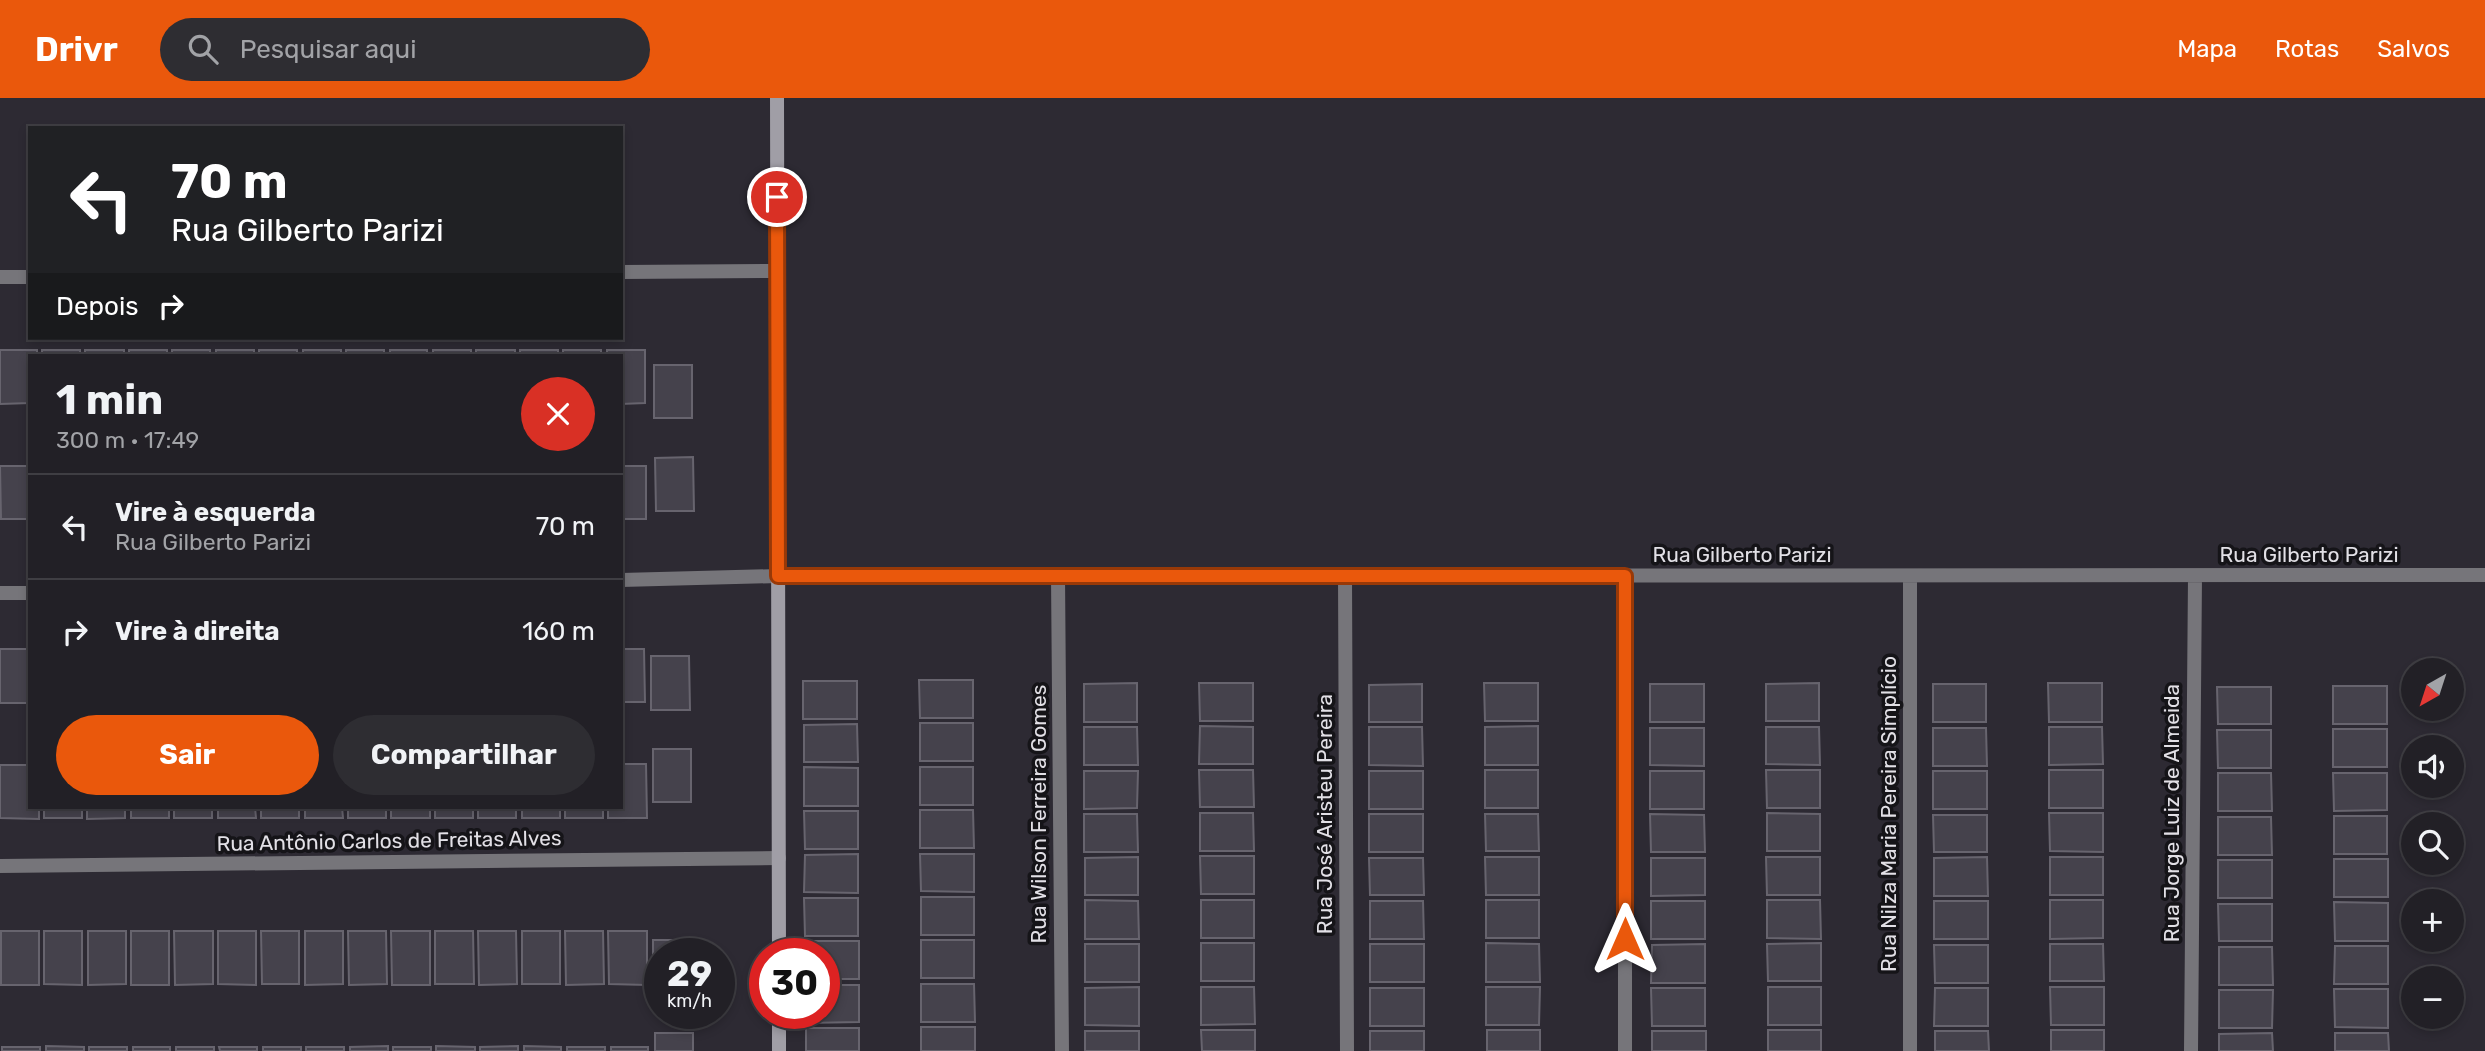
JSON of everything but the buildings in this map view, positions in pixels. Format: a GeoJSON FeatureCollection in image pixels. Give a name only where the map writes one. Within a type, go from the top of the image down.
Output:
{"type":"FeatureCollection","features":[{"type":"Feature","properties":{"kind":"street"},"geometry":{"type":"LineString","coordinates":[[777,98],[779,938]]}},
{"type":"Feature","properties":{"kind":"street"},"geometry":{"type":"LineString","coordinates":[[623,272],[778,271]]}},
{"type":"Feature","properties":{"kind":"street"},"geometry":{"type":"LineString","coordinates":[[0,277],[28,277]]}},
{"type":"Feature","properties":{"kind":"street","name":"Rua Gilberto Parizi"},"geometry":{"type":"LineString","coordinates":[[623,580],[778,576],[2485,575]]}},
{"type":"Feature","properties":{"kind":"street","name":"Rua Wilson Ferreira Gomes"},"geometry":{"type":"LineString","coordinates":[[1058,576],[1062,1051]]}},
{"type":"Feature","properties":{"kind":"street","name":"Rua José Aristeu Pereira"},"geometry":{"type":"LineString","coordinates":[[1345,576],[1347,1051]]}},
{"type":"Feature","properties":{"kind":"street"},"geometry":{"type":"LineString","coordinates":[[1625,576],[1625,1051]]}},
{"type":"Feature","properties":{"kind":"street","name":"Rua Nilza Maria Pereira Simplício"},"geometry":{"type":"LineString","coordinates":[[1910,576],[1910,1051]]}},
{"type":"Feature","properties":{"kind":"street","name":"Rua Jorge Luiz de Almeida"},"geometry":{"type":"LineString","coordinates":[[2191,1051],[2195,576]]}},
{"type":"Feature","properties":{"kind":"street"},"geometry":{"type":"LineString","coordinates":[[0,593],[28,593]]}},
{"type":"Feature","properties":{"kind":"street","name":"Rua Antônio Carlos de Freitas Alves"},"geometry":{"type":"LineString","coordinates":[[0,866],[779,858]]}},
{"type":"Feature","properties":{"kind":"street"},"geometry":{"type":"LineString","coordinates":[[779,1029],[779,1051]]}},
{"type":"Feature","properties":{"kind":"route"},"geometry":{"type":"LineString","coordinates":[[777,197],[778,576],[1625,576],[1625,939]]}}]}
